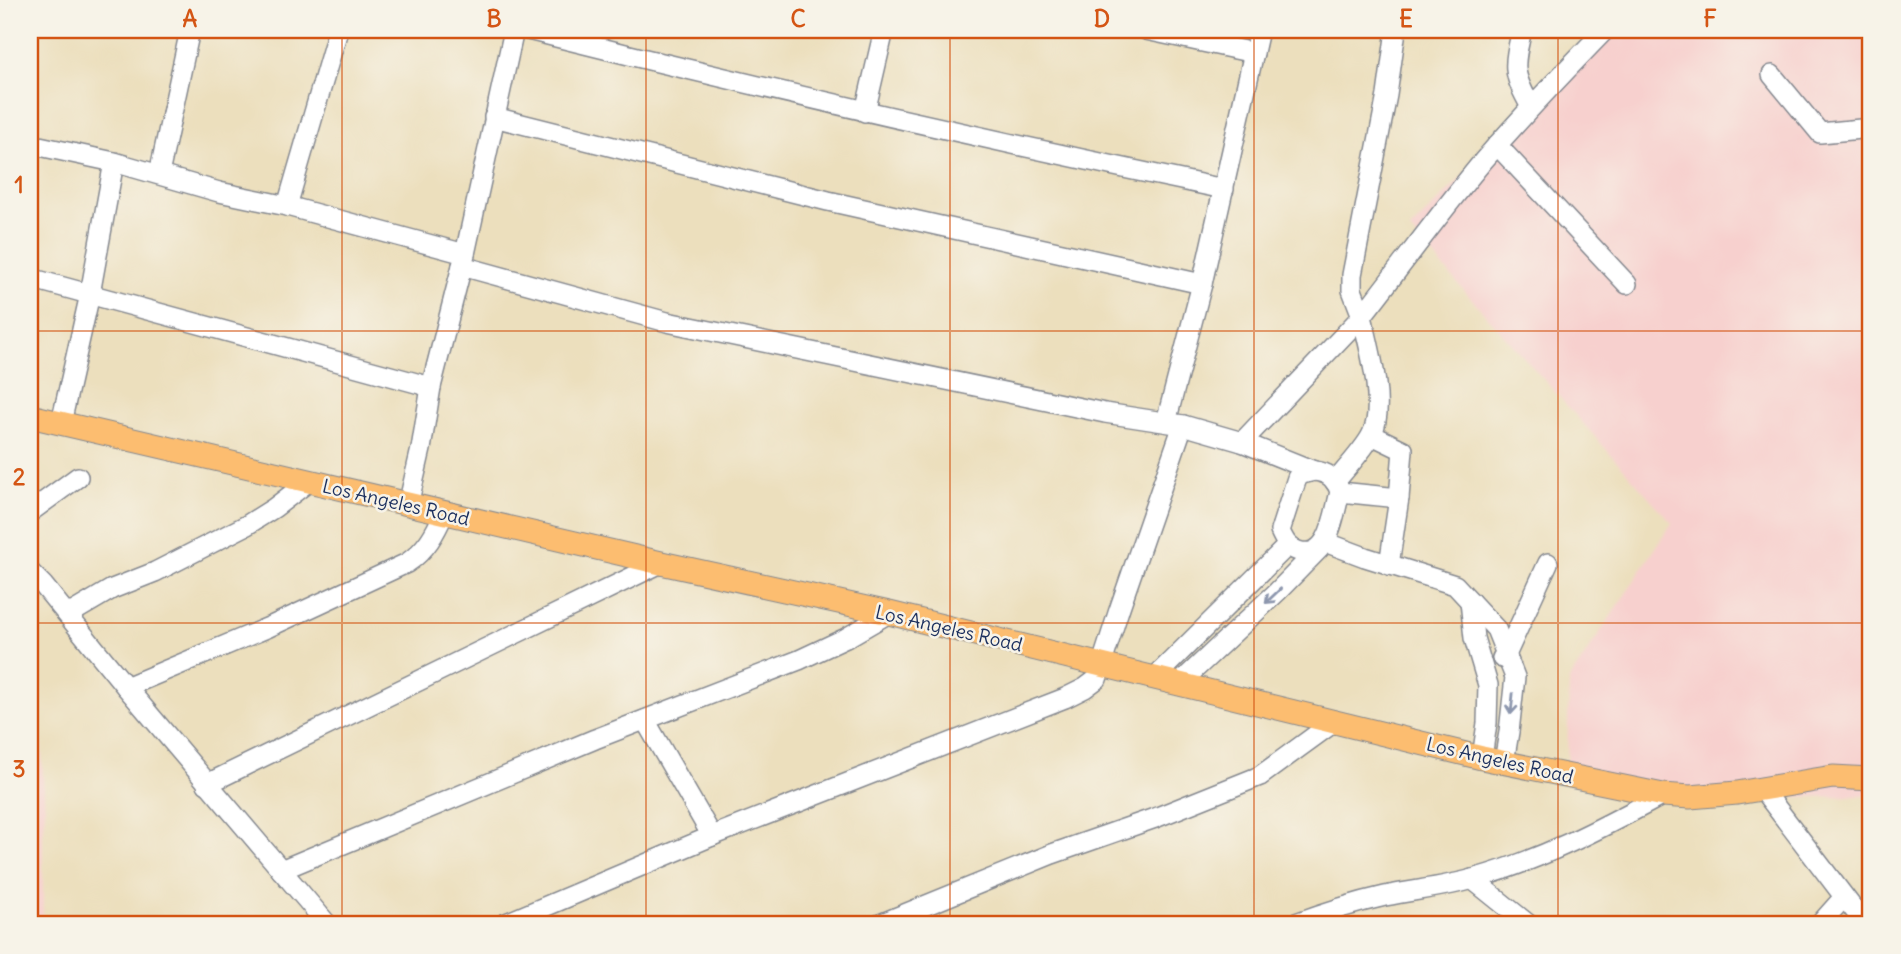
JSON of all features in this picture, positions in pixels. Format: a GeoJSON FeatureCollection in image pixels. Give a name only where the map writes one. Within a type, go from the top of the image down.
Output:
{"type":"FeatureCollection","features":[{"type":"Feature","properties":{"kind":"main road","name":"Los Angeles Road"},"geometry":{"type":"LineString","coordinates":[[30,416],[408,505],[889,613],[1493,760],[1663,795],[1713,796],[1833,777],[1871,779]]}},
{"type":"Feature","properties":{"kind":"street"},"geometry":{"type":"LineString","coordinates":[[159,174],[190,30]]}},
{"type":"Feature","properties":{"kind":"street"},"geometry":{"type":"LineString","coordinates":[[287,206],[338,30]]}},
{"type":"Feature","properties":{"kind":"street"},"geometry":{"type":"LineString","coordinates":[[408,505],[431,387],[464,260],[514,30]]}},
{"type":"Feature","properties":{"kind":"street"},"geometry":{"type":"LineString","coordinates":[[528,30],[689,71],[970,136],[1224,189]]}},
{"type":"Feature","properties":{"kind":"street"},"geometry":{"type":"LineString","coordinates":[[865,112],[884,30]]}},
{"type":"Feature","properties":{"kind":"street"},"geometry":{"type":"LineString","coordinates":[[1146,30],[1254,53]]}},
{"type":"Feature","properties":{"kind":"street"},"geometry":{"type":"LineString","coordinates":[[504,924],[712,836],[1065,698],[1097,679],[1175,423],[1202,284],[1259,30]]}},
{"type":"Feature","properties":{"kind":"street"},"geometry":{"type":"LineString","coordinates":[[1179,684],[1323,545],[1338,487],[1372,435],[1378,411],[1374,372],[1362,316],[1352,289],[1352,275],[1387,95],[1396,30]]}},
{"type":"Feature","properties":{"kind":"street"},"geometry":{"type":"LineString","coordinates":[[1521,30],[1514,61],[1518,84],[1531,107]]}},
{"type":"Feature","properties":{"kind":"street"},"geometry":{"type":"LineString","coordinates":[[1242,442],[1362,316],[1413,248],[1497,145],[1605,30]]}},
{"type":"Feature","properties":{"kind":"street"},"geometry":{"type":"LineString","coordinates":[[1772,75],[1820,133],[1871,128]]}},
{"type":"Feature","properties":{"kind":"street"},"geometry":{"type":"LineString","coordinates":[[494,117],[828,201],[1202,284]]}},
{"type":"Feature","properties":{"kind":"street"},"geometry":{"type":"LineString","coordinates":[[30,144],[114,162],[219,192],[287,206],[667,321],[1105,413],[1175,423],[1242,442],[1280,457],[1306,475],[1327,474],[1338,487],[1399,498]]}},
{"type":"Feature","properties":{"kind":"street"},"geometry":{"type":"LineString","coordinates":[[1497,145],[1627,284]]}},
{"type":"Feature","properties":{"kind":"street"},"geometry":{"type":"LineString","coordinates":[[61,423],[90,294],[114,162]]}},
{"type":"Feature","properties":{"kind":"street"},"geometry":{"type":"LineString","coordinates":[[30,278],[431,387]]}},
{"type":"Feature","properties":{"kind":"street"},"geometry":{"type":"LineString","coordinates":[[1372,435],[1403,450],[1389,565]]}},
{"type":"Feature","properties":{"kind":"street"},"geometry":{"type":"LineString","coordinates":[[1306,475],[1280,531],[1288,545],[1301,552],[1308,552],[1323,545],[1455,585],[1496,629],[1515,677],[1493,760]]}},
{"type":"Feature","properties":{"kind":"street"},"geometry":{"type":"LineString","coordinates":[[30,512],[78,477]]}},
{"type":"Feature","properties":{"kind":"street"},"geometry":{"type":"LineString","coordinates":[[68,615],[112,589],[155,572],[247,525],[308,482]]}},
{"type":"Feature","properties":{"kind":"street"},"geometry":{"type":"LineString","coordinates":[[127,687],[269,627],[407,564],[419,555],[432,539],[444,513]]}},
{"type":"Feature","properties":{"kind":"street"},"geometry":{"type":"LineString","coordinates":[[1154,678],[1288,545]]}},
{"type":"Feature","properties":{"kind":"street"},"geometry":{"type":"LineString","coordinates":[[207,783],[661,563]]}},
{"type":"Feature","properties":{"kind":"street"},"geometry":{"type":"LineString","coordinates":[[1484,670],[1506,655],[1548,563]]}},
{"type":"Feature","properties":{"kind":"street"},"geometry":{"type":"LineString","coordinates":[[30,572],[327,924]]}},
{"type":"Feature","properties":{"kind":"street"},"geometry":{"type":"LineString","coordinates":[[1470,601],[1474,638],[1488,685],[1487,723],[1493,760]]}},
{"type":"Feature","properties":{"kind":"street"},"geometry":{"type":"LineString","coordinates":[[281,870],[595,738],[799,660],[846,638],[889,613]]}},
{"type":"Feature","properties":{"kind":"street"},"geometry":{"type":"LineString","coordinates":[[645,720],[712,836]]}},
{"type":"Feature","properties":{"kind":"street"},"geometry":{"type":"LineString","coordinates":[[880,924],[1052,854],[1155,818],[1260,776],[1334,722]]}},
{"type":"Feature","properties":{"kind":"street"},"geometry":{"type":"LineString","coordinates":[[1763,790],[1865,924]]}},
{"type":"Feature","properties":{"kind":"street"},"geometry":{"type":"LineString","coordinates":[[1293,924],[1383,897],[1472,879],[1532,859],[1577,841],[1663,795]]}},
{"type":"Feature","properties":{"kind":"street"},"geometry":{"type":"LineString","coordinates":[[1472,879],[1528,924]]}},
{"type":"Feature","properties":{"kind":"street"},"geometry":{"type":"LineString","coordinates":[[1820,924],[1844,897]]}},
{"type":"Feature","properties":{"kind":"shaded area"},"geometry":{"type":"Polygon","coordinates":[[[1607,30],[1871,30],[1871,796],[1717,798],[1567,768],[1569,680],[1672,523],[1410,230],[1607,30]]]}},
{"type":"Feature","properties":{"kind":"shaded area"},"geometry":{"type":"Polygon","coordinates":[[[30,662],[40,679],[45,813],[43,924],[30,924],[30,662]]]}}]}
